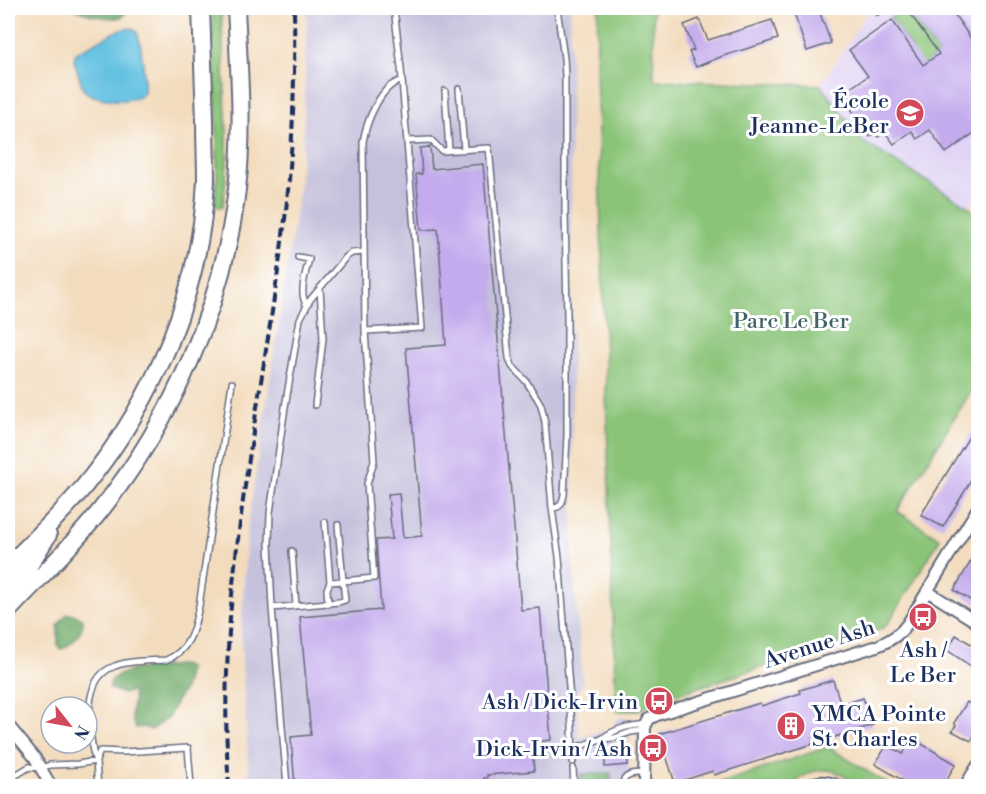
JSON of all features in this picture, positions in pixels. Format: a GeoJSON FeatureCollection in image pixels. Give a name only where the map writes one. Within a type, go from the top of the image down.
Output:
{"type":"FeatureCollection","features":[{"type":"Feature","properties":{"kind":"main road"},"geometry":{"type":"LineString","coordinates":[[8,589],[27,569],[69,504],[110,452],[142,402],[179,316],[201,228],[206,181],[201,8]]}},
{"type":"Feature","properties":{"kind":"main road"},"geometry":{"type":"LineString","coordinates":[[8,610],[83,531],[124,479],[151,438],[188,366],[214,295],[231,228],[236,195],[240,143],[236,8]]}},
{"type":"Feature","properties":{"kind":"main road"},"geometry":{"type":"LineString","coordinates":[[8,566],[69,504]]}},
{"type":"Feature","properties":{"kind":"street","name":"Avenue Ash"},"geometry":{"type":"LineString","coordinates":[[645,727],[650,718],[657,715],[886,642],[896,636],[904,628],[978,508]]}},
{"type":"Feature","properties":{"kind":"street"},"geometry":{"type":"LineString","coordinates":[[927,591],[978,623]]}},
{"type":"Feature","properties":{"kind":"street"},"geometry":{"type":"LineString","coordinates":[[8,724],[30,751],[51,786]]}},
{"type":"Feature","properties":{"kind":"street"},"geometry":{"type":"LineString","coordinates":[[644,786],[645,727]]}},
{"type":"Feature","properties":{"kind":"street"},"geometry":{"type":"LineString","coordinates":[[965,786],[978,765]]}},
{"type":"Feature","properties":{"kind":"street"},"geometry":{"type":"LineString","coordinates":[[808,786],[824,782],[838,786]]}},
{"type":"Feature","properties":{"kind":"lane"},"geometry":{"type":"LineString","coordinates":[[365,331],[422,328],[394,8]]}},
{"type":"Feature","properties":{"kind":"lane"},"geometry":{"type":"LineString","coordinates":[[552,508],[560,507],[564,495],[567,436],[565,76],[557,8]]}},
{"type":"Feature","properties":{"kind":"lane"},"geometry":{"type":"LineString","coordinates":[[876,12],[883,8]]}},
{"type":"Feature","properties":{"kind":"lane"},"geometry":{"type":"LineString","coordinates":[[330,582],[374,578],[367,484],[374,461],[365,331],[364,134],[370,117],[386,91],[393,84],[402,81]]}},
{"type":"Feature","properties":{"kind":"lane"},"geometry":{"type":"LineString","coordinates":[[459,89],[464,149]]}},
{"type":"Feature","properties":{"kind":"lane"},"geometry":{"type":"LineString","coordinates":[[445,91],[449,150]]}},
{"type":"Feature","properties":{"kind":"lane"},"geometry":{"type":"LineString","coordinates":[[406,141],[431,140],[442,151],[489,148],[508,358],[531,389],[543,412],[559,557],[572,726],[574,786]]}},
{"type":"Feature","properties":{"kind":"lane"},"geometry":{"type":"LineString","coordinates":[[287,786],[268,544],[270,513],[300,319],[320,288],[349,255],[364,252]]}},
{"type":"Feature","properties":{"kind":"lane"},"geometry":{"type":"LineString","coordinates":[[298,257],[309,259],[303,298],[307,305]]}},
{"type":"Feature","properties":{"kind":"lane"},"geometry":{"type":"LineString","coordinates":[[315,405],[323,339],[320,288]]}},
{"type":"Feature","properties":{"kind":"lane"},"geometry":{"type":"LineString","coordinates":[[98,786],[92,746],[90,700],[101,675],[116,665],[166,660],[179,654],[193,632],[199,606],[232,383]]}},
{"type":"Feature","properties":{"kind":"lane"},"geometry":{"type":"LineString","coordinates":[[325,522],[330,582],[327,589],[328,604]]}},
{"type":"Feature","properties":{"kind":"lane"},"geometry":{"type":"LineString","coordinates":[[272,608],[328,604],[345,600],[338,525]]}},
{"type":"Feature","properties":{"kind":"lane"},"geometry":{"type":"LineString","coordinates":[[292,551],[296,606]]}},
{"type":"Feature","properties":{"kind":"lane"},"geometry":{"type":"LineString","coordinates":[[572,749],[601,739],[620,728],[645,727]]}},
{"type":"Feature","properties":{"kind":"lane"},"geometry":{"type":"LineString","coordinates":[[96,761],[100,751],[188,748],[191,786]]}},
{"type":"Feature","properties":{"kind":"lane"},"geometry":{"type":"LineString","coordinates":[[8,780],[29,766],[41,768],[50,765],[96,761]]}},
{"type":"Feature","properties":{"kind":"lane"},"geometry":{"type":"LineString","coordinates":[[622,786],[628,776],[644,774]]}},
{"type":"Feature","properties":{"kind":"shaded area"},"geometry":{"type":"Polygon","coordinates":[[[307,8],[570,8],[573,562],[583,683],[576,693],[579,738],[616,727],[615,720],[623,717],[632,720],[629,730],[629,786],[250,786],[241,633],[247,530],[298,197],[303,145],[307,8]]]}},
{"type":"Feature","properties":{"kind":"shaded area","name":"École Jeanne-LeBer"},"geometry":{"type":"Polygon","coordinates":[[[870,8],[978,8],[978,193],[969,207],[863,142],[821,85],[870,8]]]}},
{"type":"Feature","properties":{"kind":"green space"},"geometry":{"type":"Polygon","coordinates":[[[73,8],[128,8],[123,16],[112,18],[73,8]]]}},
{"type":"Feature","properties":{"kind":"green space"},"geometry":{"type":"Polygon","coordinates":[[[212,8],[221,8],[227,135],[223,207],[214,206],[217,141],[212,8]]]}},
{"type":"Feature","properties":{"kind":"green space","name":"Parc Le Ber"},"geometry":{"type":"Polygon","coordinates":[[[598,8],[653,8],[654,80],[821,85],[863,142],[969,207],[978,218],[978,380],[897,511],[940,539],[889,622],[877,631],[652,702],[638,711],[616,711],[596,67],[598,8]]]}},
{"type":"Feature","properties":{"kind":"green space"},"geometry":{"type":"Polygon","coordinates":[[[905,8],[939,54],[917,69],[913,50],[890,18],[905,8]]]}},
{"type":"Feature","properties":{"kind":"green space"},"geometry":{"type":"Polygon","coordinates":[[[67,614],[83,619],[83,624],[77,637],[62,649],[58,645],[58,625],[67,614]]]}},
{"type":"Feature","properties":{"kind":"green space"},"geometry":{"type":"Polygon","coordinates":[[[179,665],[189,669],[184,690],[169,717],[152,730],[143,727],[136,728],[131,712],[134,700],[132,691],[123,694],[110,688],[111,681],[117,676],[137,669],[179,665]]]}},
{"type":"Feature","properties":{"kind":"green space"},"geometry":{"type":"Polygon","coordinates":[[[828,747],[891,786],[860,785],[836,772],[822,770],[809,773],[793,786],[711,786],[828,747]]]}},
{"type":"Feature","properties":{"kind":"green space"},"geometry":{"type":"Polygon","coordinates":[[[611,773],[611,786],[581,786],[581,774],[611,773]]]}},
{"type":"Feature","properties":{"kind":"water"},"geometry":{"type":"Polygon","coordinates":[[[131,28],[136,30],[140,43],[144,93],[131,99],[113,100],[88,93],[83,89],[74,60],[75,55],[112,34],[131,28]]]}},
{"type":"Feature","properties":{"kind":"building"},"geometry":{"type":"Polygon","coordinates":[[[792,8],[818,8],[831,43],[807,51],[792,8]]]}},
{"type":"Feature","properties":{"kind":"building","name":"École Jeanne-LeBer"},"geometry":{"type":"Polygon","coordinates":[[[906,8],[950,8],[978,49],[978,130],[946,153],[930,130],[917,139],[912,131],[894,144],[885,132],[878,137],[875,133],[870,137],[851,109],[856,105],[846,91],[868,76],[849,50],[892,20],[923,65],[939,54],[906,8]]]}},
{"type":"Feature","properties":{"kind":"building"},"geometry":{"type":"Polygon","coordinates":[[[699,19],[708,40],[772,20],[778,39],[696,67],[689,52],[694,50],[684,25],[699,19]]]}},
{"type":"Feature","properties":{"kind":"building"},"geometry":{"type":"Polygon","coordinates":[[[430,147],[432,169],[483,164],[521,610],[540,608],[551,740],[532,742],[534,771],[487,775],[487,778],[484,778],[484,786],[295,786],[291,737],[311,735],[300,617],[381,610],[376,540],[392,539],[388,494],[399,493],[403,538],[422,536],[406,348],[446,345],[438,229],[421,230],[416,174],[422,174],[420,148],[430,147]]]}},
{"type":"Feature","properties":{"kind":"building"},"geometry":{"type":"Polygon","coordinates":[[[978,422],[978,469],[943,527],[921,515],[978,422]]]}},
{"type":"Feature","properties":{"kind":"building"},"geometry":{"type":"Polygon","coordinates":[[[978,549],[978,605],[954,590],[978,549]]]}},
{"type":"Feature","properties":{"kind":"building"},"geometry":{"type":"Polygon","coordinates":[[[956,635],[978,648],[978,671],[947,650],[956,635]]]}},
{"type":"Feature","properties":{"kind":"building","name":"YMCA Pointe St. Charles"},"geometry":{"type":"Polygon","coordinates":[[[833,680],[841,705],[863,698],[873,725],[714,775],[713,771],[675,783],[659,734],[760,703],[761,706],[801,693],[800,690],[833,680]]]}},
{"type":"Feature","properties":{"kind":"building"},"geometry":{"type":"Polygon","coordinates":[[[967,702],[978,709],[978,728],[971,741],[952,731],[956,725],[954,723],[967,702]]]}},
{"type":"Feature","properties":{"kind":"building"},"geometry":{"type":"Polygon","coordinates":[[[912,738],[956,764],[949,775],[947,786],[912,786],[875,764],[887,745],[903,754],[912,738]]]}},
{"type":"Feature","properties":{"kind":"building"},"geometry":{"type":"Polygon","coordinates":[[[623,747],[627,751],[628,765],[605,767],[605,757],[609,757],[609,749],[623,747]]]}},
{"type":"Feature","properties":{"kind":"railway"},"geometry":{"type":"LineString","coordinates":[[229,786],[226,718],[233,581],[286,213],[292,125],[294,8]]}},
{"type":"Feature","properties":{"kind":"place","name":"École Jeanne-LeBer"},"geometry":{"type":"Point","coordinates":[910,113]}},
{"type":"Feature","properties":{"kind":"place","name":"Ash / Le Ber"},"geometry":{"type":"Point","coordinates":[923,617]}},
{"type":"Feature","properties":{"kind":"place","name":"Ash / Dick-Irvin"},"geometry":{"type":"Point","coordinates":[659,701]}},
{"type":"Feature","properties":{"kind":"place","name":"YMCA Pointe St. Charles"},"geometry":{"type":"Point","coordinates":[791,726]}},
{"type":"Feature","properties":{"kind":"place","name":"Dick-Irvin / Ash"},"geometry":{"type":"Point","coordinates":[653,748]}}]}
